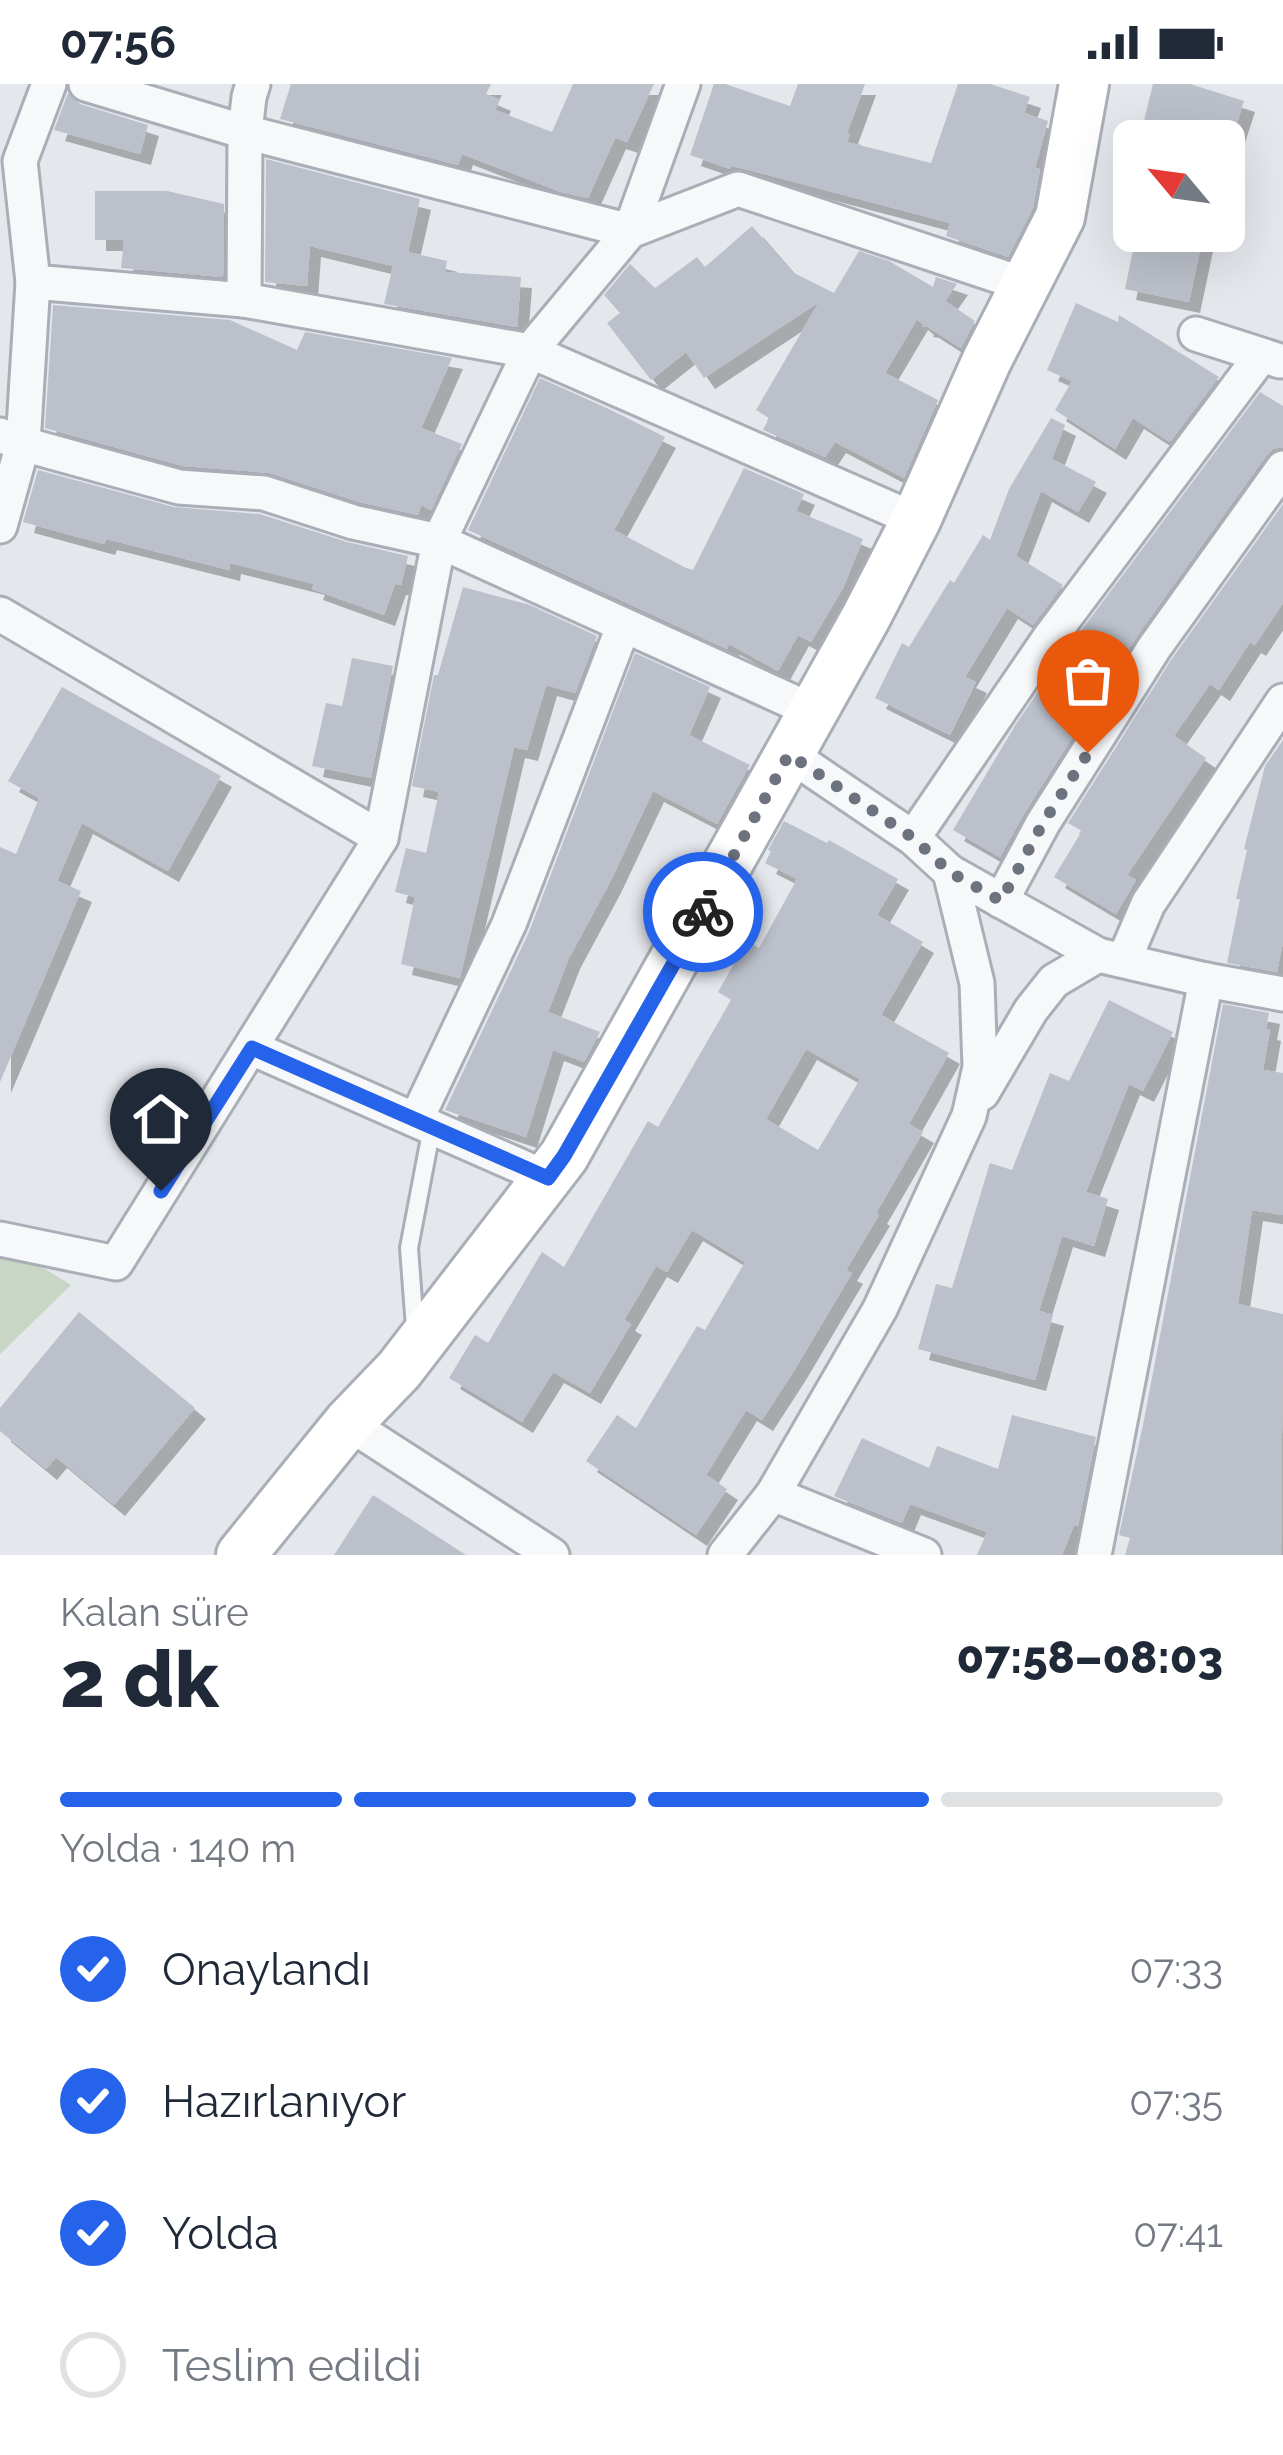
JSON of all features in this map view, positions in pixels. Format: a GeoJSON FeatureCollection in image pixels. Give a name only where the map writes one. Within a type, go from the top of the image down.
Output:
{"type":"FeatureCollection","features":[{"type":"Feature","properties":{"kind":"street"},"geometry":{"type":"LineString","coordinates":[[0,526],[33,283],[20,161],[49,84]]}},
{"type":"Feature","properties":{"kind":"street"},"geometry":{"type":"LineString","coordinates":[[86,84],[245,132],[630,231],[738,189],[1026,285]]}},
{"type":"Feature","properties":{"kind":"street"},"geometry":{"type":"LineString","coordinates":[[244,300],[245,132],[253,84]]}},
{"type":"Feature","properties":{"kind":"street"},"geometry":{"type":"LineString","coordinates":[[0,1239],[116,1263],[381,838],[439,541],[530,351],[630,231],[683,84]]}},
{"type":"Feature","properties":{"kind":"street"},"geometry":{"type":"LineString","coordinates":[[241,1555],[348,1424],[399,1370],[564,1156],[916,520],[987,360],[1060,217],[1084,84]]}},
{"type":"Feature","properties":{"kind":"street"},"geometry":{"type":"LineString","coordinates":[[33,283],[244,300],[530,351],[916,520]]}},
{"type":"Feature","properties":{"kind":"street"},"geometry":{"type":"LineString","coordinates":[[913,838],[1048,640],[1272,359],[1196,334]]}},
{"type":"Feature","properties":{"kind":"street"},"geometry":{"type":"LineString","coordinates":[[11,439],[178,487],[264,493],[352,522],[439,541],[813,711]]}},
{"type":"Feature","properties":{"kind":"street"},"geometry":{"type":"LineString","coordinates":[[1001,901],[1043,823],[1154,648],[1283,468]]}},
{"type":"Feature","properties":{"kind":"street"},"geometry":{"type":"LineString","coordinates":[[0,614],[381,838]]}},
{"type":"Feature","properties":{"kind":"street"},"geometry":{"type":"LineString","coordinates":[[424,1124],[509,924],[623,627]]}},
{"type":"Feature","properties":{"kind":"street"},"geometry":{"type":"LineString","coordinates":[[725,1555],[773,1494],[880,1309],[969,1116],[1030,1010],[1054,981],[1111,957],[1283,701]]}},
{"type":"Feature","properties":{"kind":"street"},"geometry":{"type":"LineString","coordinates":[[789,754],[913,838],[950,872],[1111,957],[1283,994]]}},
{"type":"Feature","properties":{"kind":"street"},"geometry":{"type":"LineString","coordinates":[[950,872],[977,983],[980,1067],[969,1116]]}},
{"type":"Feature","properties":{"kind":"street"},"geometry":{"type":"LineString","coordinates":[[1094,1555],[1207,980]]}},
{"type":"Feature","properties":{"kind":"street"},"geometry":{"type":"LineString","coordinates":[[252,1048],[548,1178]]}},
{"type":"Feature","properties":{"kind":"street"},"geometry":{"type":"LineString","coordinates":[[348,1424],[552,1555]]}},
{"type":"Feature","properties":{"kind":"street"},"geometry":{"type":"LineString","coordinates":[[773,1494],[924,1555]]}},
{"type":"Feature","properties":{"kind":"lane"},"geometry":{"type":"LineString","coordinates":[[417,1347],[409,1248],[424,1124]]}},
{"type":"Feature","properties":{"kind":"green space"},"geometry":{"type":"Polygon","coordinates":[[[0,1255],[34,1262],[71,1285],[0,1354],[0,1255]]]}},
{"type":"Feature","properties":{"kind":"building"},"geometry":{"type":"Polygon","coordinates":[[[291,84],[491,84],[486,94],[500,100],[495,110],[552,132],[573,84],[654,84],[627,142],[615,138],[588,198],[462,154],[458,165],[280,119],[291,84]]]}},
{"type":"Feature","properties":{"kind":"building"},"geometry":{"type":"Polygon","coordinates":[[[714,84],[790,106],[798,84],[865,84],[847,142],[931,163],[958,84],[990,84],[1030,97],[1024,113],[1048,121],[1035,168],[1040,169],[1033,208],[1008,257],[946,236],[950,223],[690,155],[714,84]]]}},
{"type":"Feature","properties":{"kind":"building"},"geometry":{"type":"Polygon","coordinates":[[[1153,84],[1190,84],[1244,101],[1238,120],[1144,120],[1153,84]]]}},
{"type":"Feature","properties":{"kind":"building"},"geometry":{"type":"Polygon","coordinates":[[[68,93],[80,104],[148,125],[140,154],[54,130],[68,93]]]}},
{"type":"Feature","properties":{"kind":"building"},"geometry":{"type":"Polygon","coordinates":[[[266,159],[420,199],[408,252],[447,261],[445,272],[521,277],[517,327],[384,304],[393,266],[310,246],[307,286],[265,282],[266,159]]]}},
{"type":"Feature","properties":{"kind":"building"},"geometry":{"type":"Polygon","coordinates":[[[95,191],[167,191],[224,204],[223,277],[121,268],[124,240],[95,240],[95,191]]]}},
{"type":"Feature","properties":{"kind":"building"},"geometry":{"type":"Polygon","coordinates":[[[752,226],[792,272],[834,293],[859,251],[889,261],[933,287],[936,277],[957,284],[945,301],[975,321],[961,348],[917,319],[885,373],[938,400],[904,478],[835,442],[825,457],[763,430],[769,418],[756,410],[819,302],[704,378],[686,352],[651,380],[607,323],[620,313],[604,295],[630,264],[655,288],[697,257],[705,267],[752,226]]]}},
{"type":"Feature","properties":{"kind":"building"},"geometry":{"type":"Polygon","coordinates":[[[1133,252],[1200,252],[1189,302],[1125,289],[1133,252]]]}},
{"type":"Feature","properties":{"kind":"building"},"geometry":{"type":"Polygon","coordinates":[[[1076,303],[1118,322],[1119,315],[1219,377],[1170,442],[1133,418],[1115,449],[1055,410],[1072,381],[1047,370],[1076,303]]]}},
{"type":"Feature","properties":{"kind":"building"},"geometry":{"type":"Polygon","coordinates":[[[53,305],[230,320],[297,350],[305,332],[452,358],[421,428],[462,444],[431,510],[421,505],[418,515],[359,502],[270,473],[183,466],[45,428],[53,305]]]}},
{"type":"Feature","properties":{"kind":"building"},"geometry":{"type":"Polygon","coordinates":[[[540,378],[665,437],[614,530],[686,568],[693,570],[744,468],[804,494],[796,511],[863,539],[843,588],[811,642],[798,635],[778,671],[729,644],[727,649],[468,530],[540,378]]]}},
{"type":"Feature","properties":{"kind":"building"},"geometry":{"type":"Polygon","coordinates":[[[1260,392],[1283,406],[1283,447],[1266,456],[1137,636],[1000,857],[953,830],[1065,652],[1260,392]]]}},
{"type":"Feature","properties":{"kind":"building"},"geometry":{"type":"Polygon","coordinates":[[[1051,418],[1065,425],[1052,459],[1096,482],[1078,512],[1041,491],[1016,556],[1063,585],[1033,625],[1007,608],[965,677],[976,682],[950,735],[875,698],[902,643],[909,647],[983,535],[990,540],[1009,489],[1051,418]]]}},
{"type":"Feature","properties":{"kind":"building"},"geometry":{"type":"Polygon","coordinates":[[[38,470],[174,507],[260,514],[408,556],[401,585],[395,584],[384,615],[312,589],[314,584],[230,563],[229,570],[106,539],[104,544],[23,522],[38,470]]]}},
{"type":"Feature","properties":{"kind":"building"},"geometry":{"type":"Polygon","coordinates":[[[1283,504],[1283,603],[1219,690],[1210,684],[1174,736],[1206,758],[1127,875],[1136,880],[1116,914],[1054,877],[1082,831],[1068,823],[1171,660],[1283,504]]]}},
{"type":"Feature","properties":{"kind":"building"},"geometry":{"type":"Polygon","coordinates":[[[463,587],[530,605],[597,636],[575,693],[546,685],[527,750],[514,747],[460,978],[401,964],[415,897],[395,892],[406,848],[426,853],[439,792],[412,786],[434,675],[438,675],[463,587]]]}},
{"type":"Feature","properties":{"kind":"building"},"geometry":{"type":"Polygon","coordinates":[[[635,653],[710,687],[689,735],[750,765],[717,824],[653,791],[569,958],[548,1012],[600,1032],[584,1062],[553,1050],[526,1137],[445,1110],[529,932],[635,653]]]}},
{"type":"Feature","properties":{"kind":"building"},"geometry":{"type":"Polygon","coordinates":[[[352,658],[393,666],[371,778],[312,766],[326,703],[342,706],[352,658]]]}},
{"type":"Feature","properties":{"kind":"building"},"geometry":{"type":"Polygon","coordinates":[[[62,687],[221,776],[168,871],[82,823],[57,881],[81,891],[0,1082],[0,847],[16,854],[39,798],[8,781],[62,687]]]}},
{"type":"Feature","properties":{"kind":"building"},"geometry":{"type":"Polygon","coordinates":[[[1283,740],[1283,942],[1277,972],[1227,963],[1244,849],[1265,766],[1283,740]]]}},
{"type":"Feature","properties":{"kind":"building"},"geometry":{"type":"Polygon","coordinates":[[[784,821],[898,879],[877,915],[923,942],[881,1015],[949,1053],[909,1124],[923,1132],[846,1270],[852,1273],[762,1420],[746,1410],[706,1475],[727,1489],[696,1535],[586,1461],[617,1415],[636,1428],[697,1326],[705,1330],[745,1262],[692,1230],[667,1272],[656,1266],[624,1320],[631,1324],[590,1393],[553,1372],[522,1422],[449,1378],[475,1335],[488,1343],[542,1252],[564,1267],[648,1121],[658,1127],[731,1000],[718,992],[747,941],[759,948],[797,879],[765,863],[784,821]],[[806,1049],[766,1119],[818,1150],[860,1079],[806,1049]]]}},
{"type":"Feature","properties":{"kind":"building"},"geometry":{"type":"Polygon","coordinates":[[[1109,1000],[1173,1032],[1143,1091],[1129,1084],[1086,1192],[1108,1199],[1094,1246],[1062,1236],[1039,1311],[1053,1315],[1035,1380],[918,1349],[936,1284],[952,1288],[990,1163],[1012,1170],[1050,1073],[1069,1081],[1109,1000]]]}},
{"type":"Feature","properties":{"kind":"building"},"geometry":{"type":"Polygon","coordinates":[[[1223,1004],[1269,1013],[1263,1070],[1283,1073],[1283,1215],[1252,1210],[1238,1304],[1283,1314],[1281,1555],[1125,1555],[1130,1538],[1119,1535],[1223,1004]]]}},
{"type":"Feature","properties":{"kind":"building"},"geometry":{"type":"Polygon","coordinates":[[[79,1312],[195,1408],[114,1505],[56,1457],[46,1469],[0,1431],[0,1408],[79,1312]]]}},
{"type":"Feature","properties":{"kind":"building"},"geometry":{"type":"Polygon","coordinates":[[[1012,1415],[1096,1437],[1078,1526],[1074,1525],[1062,1555],[977,1555],[987,1532],[910,1504],[902,1523],[834,1496],[862,1438],[929,1468],[937,1446],[998,1469],[1012,1415]]]}},
{"type":"Feature","properties":{"kind":"building"},"geometry":{"type":"Polygon","coordinates":[[[373,1495],[466,1555],[334,1555],[373,1495]]]}},
{"type":"Feature","properties":{"kind":"way so far"},"geometry":{"type":"LineString","coordinates":[[703,912],[789,754],[913,838],[950,872],[1001,901],[1088,753]]}},
{"type":"Feature","properties":{"kind":"route"},"geometry":{"type":"LineString","coordinates":[[161,1191],[252,1048],[548,1178],[703,912]]}}]}
